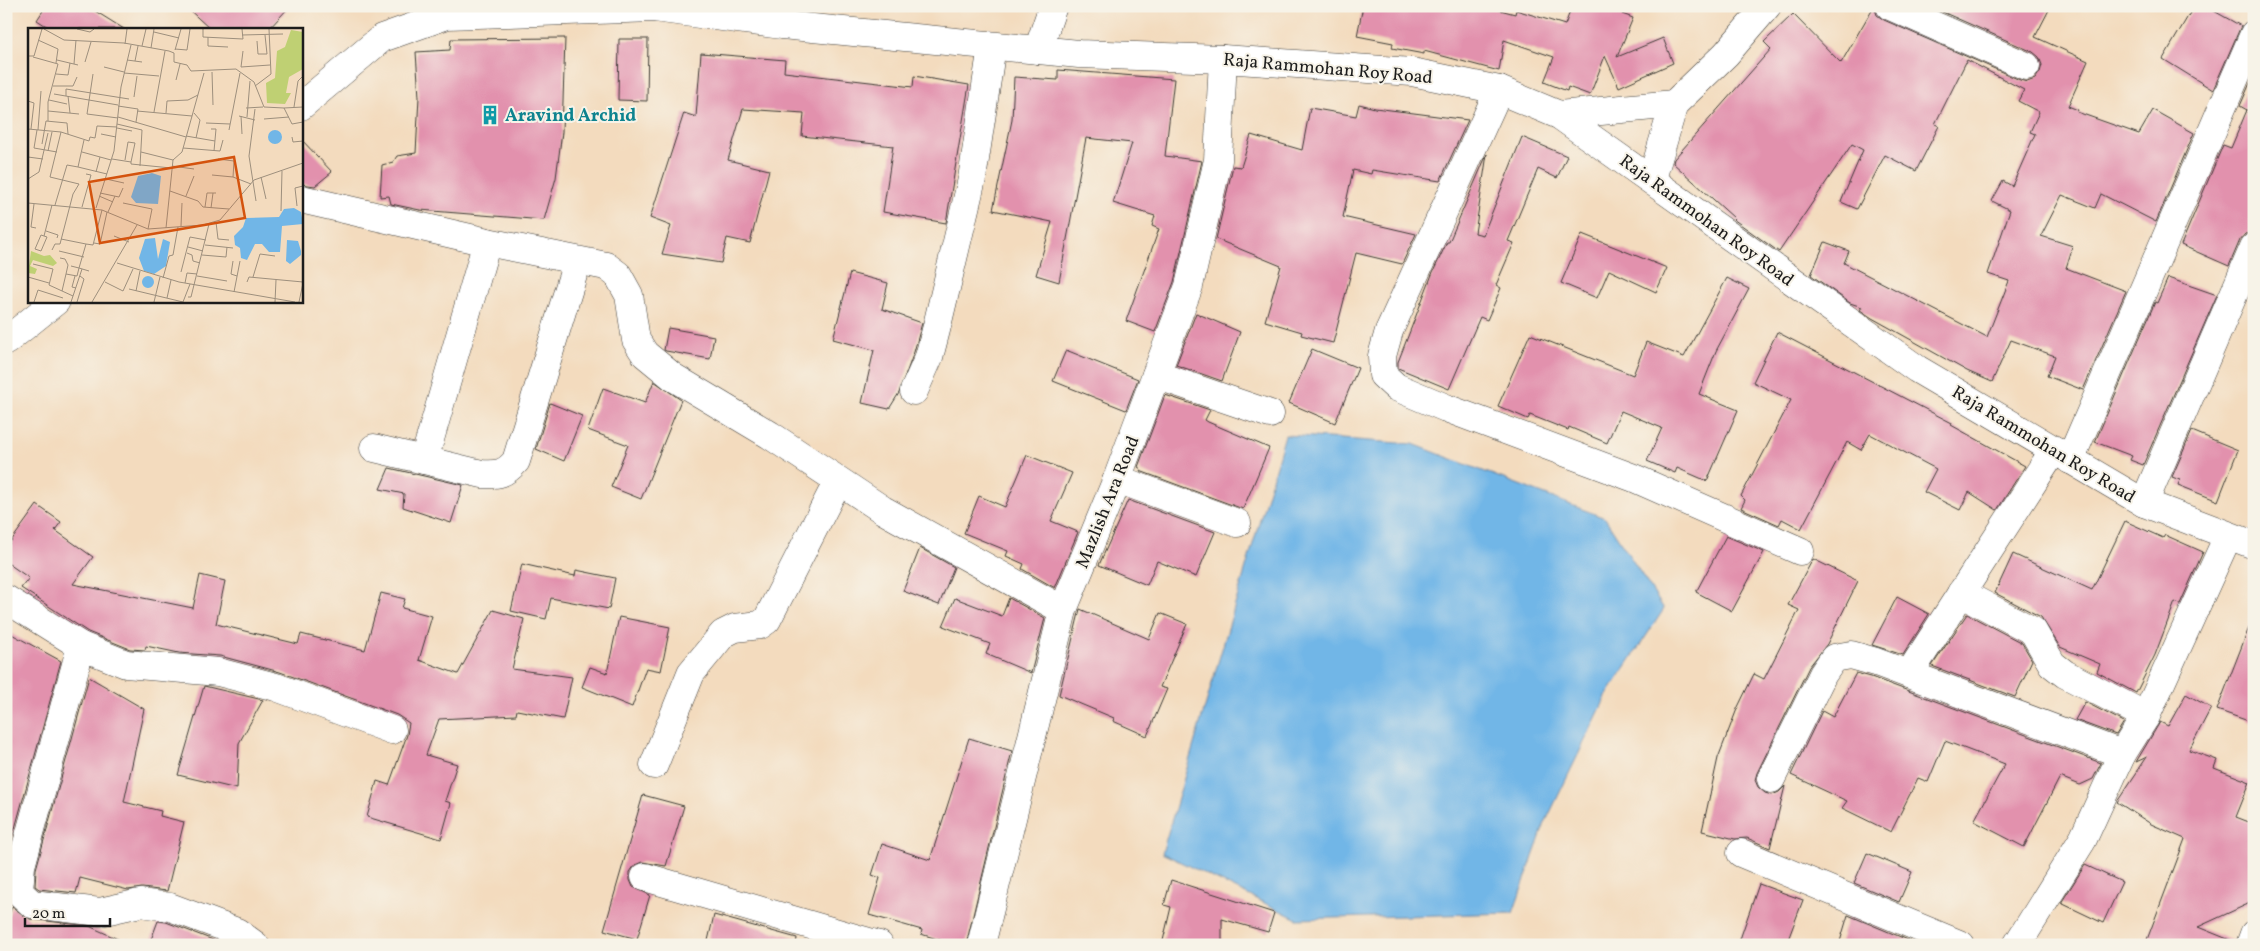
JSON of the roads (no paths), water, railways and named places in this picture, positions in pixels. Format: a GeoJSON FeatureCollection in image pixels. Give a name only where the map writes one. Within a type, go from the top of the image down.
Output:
{"type":"FeatureCollection","features":[{"type":"Feature","properties":{"kind":"street"},"geometry":{"type":"LineString","coordinates":[[1038,50],[1053,6]]}},
{"type":"Feature","properties":{"kind":"street"},"geometry":{"type":"LineString","coordinates":[[1652,179],[1674,104],[1726,54],[1767,6]]}},
{"type":"Feature","properties":{"kind":"street"},"geometry":{"type":"LineString","coordinates":[[1890,6],[2026,66]]}},
{"type":"Feature","properties":{"kind":"street","name":"Raja Rammohan Roy Road"},"geometry":{"type":"LineString","coordinates":[[302,105],[382,38],[456,11],[554,9],[654,8],[782,24],[1079,54],[1223,59],[1412,72],[1499,90],[1559,115],[1652,179],[1660,188],[1917,369],[2144,504],[2254,545]]}},
{"type":"Feature","properties":{"kind":"street"},"geometry":{"type":"LineString","coordinates":[[1909,674],[1961,593],[2062,455],[2254,34]]}},
{"type":"Feature","properties":{"kind":"street"},"geometry":{"type":"LineString","coordinates":[[914,391],[929,356],[972,179],[992,46]]}},
{"type":"Feature","properties":{"kind":"street","name":"Mazlish Ara Road"},"geometry":{"type":"LineString","coordinates":[[981,945],[1063,610],[1117,479],[1189,286],[1218,160],[1223,59]]}},
{"type":"Feature","properties":{"kind":"street"},"geometry":{"type":"LineString","coordinates":[[1499,90],[1389,331],[1382,356],[1383,375],[1396,387],[1446,408],[1634,478],[1800,551]]}},
{"type":"Feature","properties":{"kind":"street"},"geometry":{"type":"LineString","coordinates":[[1559,115],[1674,104]]}},
{"type":"Feature","properties":{"kind":"street"},"geometry":{"type":"LineString","coordinates":[[302,199],[577,262],[606,266],[618,275],[629,295],[636,340],[645,354],[658,365],[674,377],[770,435],[883,510],[1063,610]]}},
{"type":"Feature","properties":{"kind":"street"},"geometry":{"type":"LineString","coordinates":[[424,460],[487,242]]}},
{"type":"Feature","properties":{"kind":"street"},"geometry":{"type":"LineString","coordinates":[[2144,504],[2254,247]]}},
{"type":"Feature","properties":{"kind":"street"},"geometry":{"type":"LineString","coordinates":[[374,448],[482,474],[500,475],[508,471],[516,461],[577,262]]}},
{"type":"Feature","properties":{"kind":"street"},"geometry":{"type":"LineString","coordinates":[[6,342],[55,302]]}},
{"type":"Feature","properties":{"kind":"street"},"geometry":{"type":"LineString","coordinates":[[1156,375],[1270,414]]}},
{"type":"Feature","properties":{"kind":"street"},"geometry":{"type":"LineString","coordinates":[[1117,479],[1237,523]]}},
{"type":"Feature","properties":{"kind":"street"},"geometry":{"type":"LineString","coordinates":[[654,765],[690,673],[724,634],[735,628],[760,625],[767,620],[838,481]]}},
{"type":"Feature","properties":{"kind":"street"},"geometry":{"type":"LineString","coordinates":[[2018,945],[2083,839],[2122,754],[2146,716],[2228,536]]}},
{"type":"Feature","properties":{"kind":"street"},"geometry":{"type":"LineString","coordinates":[[1961,593],[2033,631],[2052,664],[2065,674],[2146,716]]}},
{"type":"Feature","properties":{"kind":"street"},"geometry":{"type":"LineString","coordinates":[[6,599],[81,646],[126,664],[218,672],[276,687],[392,730]]}},
{"type":"Feature","properties":{"kind":"street"},"geometry":{"type":"LineString","coordinates":[[81,646],[21,866],[19,892],[32,904],[100,912],[140,903],[170,907],[237,932],[255,945]]}},
{"type":"Feature","properties":{"kind":"street"},"geometry":{"type":"LineString","coordinates":[[1772,779],[1823,674],[1834,658],[1852,655],[1909,674],[2122,754]]}},
{"type":"Feature","properties":{"kind":"street"},"geometry":{"type":"LineString","coordinates":[[1741,853],[1961,945]]}},
{"type":"Feature","properties":{"kind":"street"},"geometry":{"type":"LineString","coordinates":[[645,877],[879,945]]}},
{"type":"Feature","properties":{"kind":"street"},"geometry":{"type":"LineString","coordinates":[[2250,945],[2254,934]]}},
{"type":"Feature","properties":{"kind":"water"},"geometry":{"type":"Polygon","coordinates":[[[1285,435],[1413,444],[1605,518],[1664,609],[1607,695],[1545,823],[1513,913],[1297,919],[1162,853],[1285,435]]]}},
{"type":"Feature","properties":{"kind":"place","name":"Aravind Archid"},"geometry":{"type":"Point","coordinates":[490,115]}}]}
